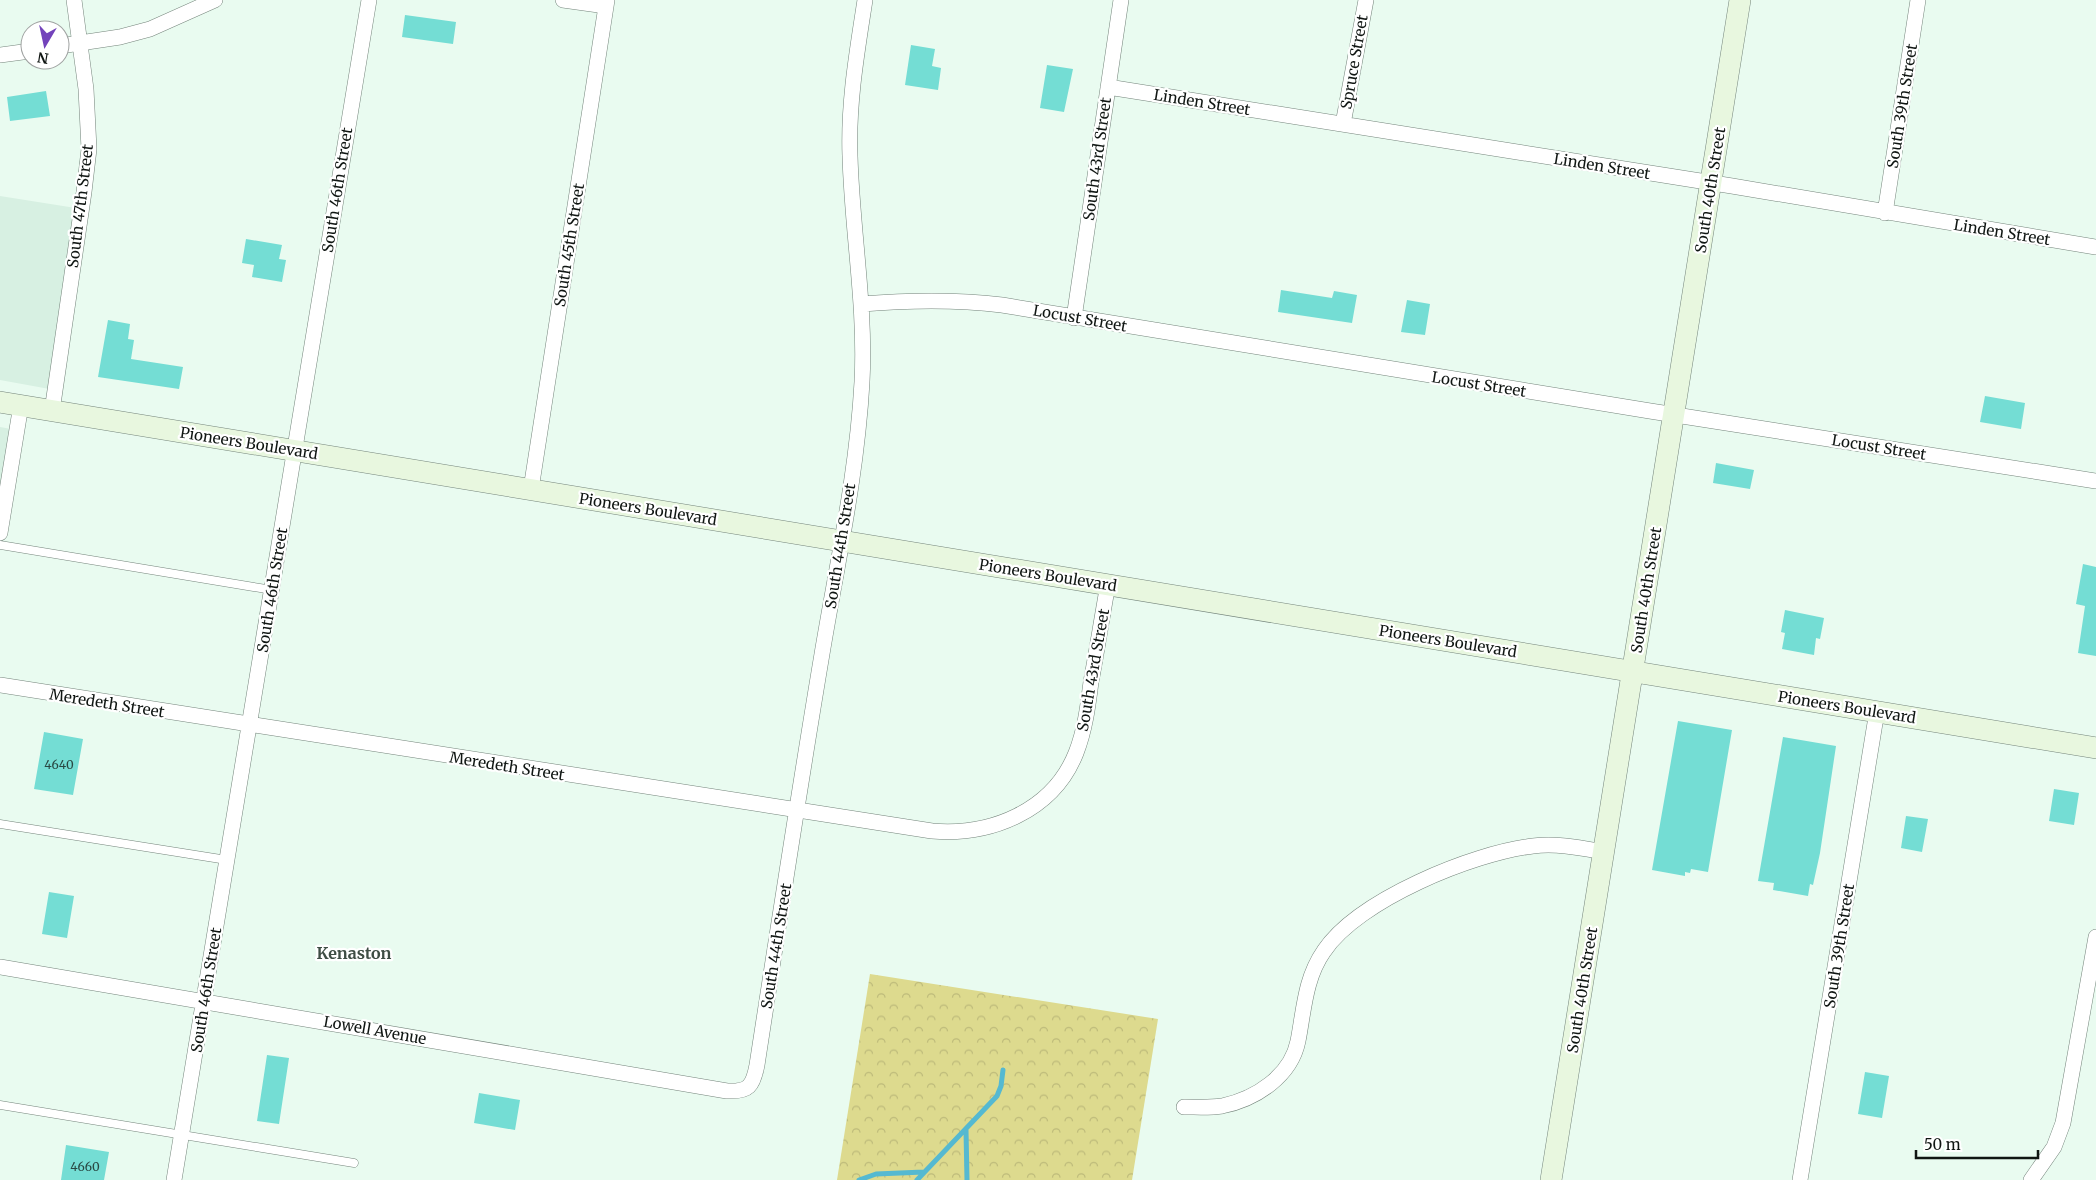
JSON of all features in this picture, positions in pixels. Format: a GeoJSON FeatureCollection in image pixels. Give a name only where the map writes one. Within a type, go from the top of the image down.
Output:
{"type":"FeatureCollection","features":[{"type":"Feature","properties":{"kind":"main road","name":"South 40th Street"},"geometry":{"type":"LineString","coordinates":[[1551,1180],[1740,0]]}},
{"type":"Feature","properties":{"kind":"main road","name":"Pioneers Boulevard"},"geometry":{"type":"LineString","coordinates":[[0,402],[2096,748]]}},
{"type":"Feature","properties":{"kind":"street","name":"South 47th Street"},"geometry":{"type":"LineString","coordinates":[[52,410],[84,192],[88,149],[86,89],[78,44],[74,0]]}},
{"type":"Feature","properties":{"kind":"street"},"geometry":{"type":"LineString","coordinates":[[70,45],[120,37],[150,29],[215,0]]}},
{"type":"Feature","properties":{"kind":"street","name":"South 46th Street"},"geometry":{"type":"LineString","coordinates":[[174,1180],[368,0]]}},
{"type":"Feature","properties":{"kind":"street"},"geometry":{"type":"LineString","coordinates":[[563,0],[607,3]]}},
{"type":"Feature","properties":{"kind":"street","name":"South 44th Street"},"geometry":{"type":"LineString","coordinates":[[749,1087],[754,1079],[757,1065],[796,810],[842,541],[857,441],[861,398],[862,304],[853,216],[850,111],[865,0]]}},
{"type":"Feature","properties":{"kind":"street","name":"South 43rd Street"},"geometry":{"type":"LineString","coordinates":[[1074,318],[1121,0]]}},
{"type":"Feature","properties":{"kind":"street","name":"Spruce Street"},"geometry":{"type":"LineString","coordinates":[[1343,124],[1366,0]]}},
{"type":"Feature","properties":{"kind":"street","name":"South 39th Street"},"geometry":{"type":"LineString","coordinates":[[1885,213],[1918,0]]}},
{"type":"Feature","properties":{"kind":"street","name":"South 45th Street"},"geometry":{"type":"LineString","coordinates":[[531,490],[607,3]]}},
{"type":"Feature","properties":{"kind":"street"},"geometry":{"type":"LineString","coordinates":[[0,55],[20,52]]}},
{"type":"Feature","properties":{"kind":"street","name":"Linden Street"},"geometry":{"type":"LineString","coordinates":[[1108,86],[2096,247]]}},
{"type":"Feature","properties":{"kind":"street","name":"Locust Street"},"geometry":{"type":"LineString","coordinates":[[862,304],[915,300],[975,301],[1674,415],[2096,481]]}},
{"type":"Feature","properties":{"kind":"street"},"geometry":{"type":"LineString","coordinates":[[0,533],[21,405]]}},
{"type":"Feature","properties":{"kind":"street","name":"South 43rd Street"},"geometry":{"type":"LineString","coordinates":[[1014,818],[1046,795],[1062,776],[1075,755],[1084,731],[1108,584]]}},
{"type":"Feature","properties":{"kind":"street","name":"Meredeth Street"},"geometry":{"type":"LineString","coordinates":[[0,685],[249,726],[952,833],[996,826],[1014,818]]}},
{"type":"Feature","properties":{"kind":"street","name":"South 39th Street"},"geometry":{"type":"LineString","coordinates":[[1800,1180],[1877,712]]}},
{"type":"Feature","properties":{"kind":"street"},"geometry":{"type":"LineString","coordinates":[[1184,1107],[1222,1106],[1255,1094],[1281,1074],[1293,1058],[1298,1044],[1308,986],[1314,967],[1324,950],[1359,918],[1395,895],[1432,876],[1466,862],[1507,851],[1534,846],[1565,846],[1604,852]]}},
{"type":"Feature","properties":{"kind":"street"},"geometry":{"type":"LineString","coordinates":[[2032,1180],[2054,1147],[2063,1123],[2096,937]]}},
{"type":"Feature","properties":{"kind":"street","name":"Lowell Avenue"},"geometry":{"type":"LineString","coordinates":[[0,967],[727,1091],[740,1091],[749,1087]]}},
{"type":"Feature","properties":{"kind":"lane"},"geometry":{"type":"LineString","coordinates":[[0,545],[272,590]]}},
{"type":"Feature","properties":{"kind":"lane"},"geometry":{"type":"LineString","coordinates":[[0,824],[227,860]]}},
{"type":"Feature","properties":{"kind":"lane"},"geometry":{"type":"LineString","coordinates":[[0,1105],[354,1163]]}},
{"type":"Feature","properties":{"kind":"shaded area"},"geometry":{"type":"Polygon","coordinates":[[[0,196],[82,209],[55,390],[0,380],[0,196]]]}},
{"type":"Feature","properties":{"kind":"shaded area"},"geometry":{"type":"Polygon","coordinates":[[[0,427],[17,430],[0,533],[0,427]]]}},
{"type":"Feature","properties":{"kind":"green space"},"geometry":{"type":"Polygon","coordinates":[[[870,974],[1158,1019],[1132,1180],[837,1180],[870,974]]]}},
{"type":"Feature","properties":{"kind":"building"},"geometry":{"type":"Polygon","coordinates":[[[405,15],[456,22],[453,44],[402,37],[405,15]]]}},
{"type":"Feature","properties":{"kind":"building"},"geometry":{"type":"Polygon","coordinates":[[[911,45],[935,49],[932,66],[941,68],[938,90],[905,85],[911,45]]]}},
{"type":"Feature","properties":{"kind":"building"},"geometry":{"type":"Polygon","coordinates":[[[1047,65],[1073,69],[1064,112],[1040,108],[1047,65]]]}},
{"type":"Feature","properties":{"kind":"building"},"geometry":{"type":"Polygon","coordinates":[[[46,91],[50,116],[10,121],[7,97],[46,91]]]}},
{"type":"Feature","properties":{"kind":"building"},"geometry":{"type":"Polygon","coordinates":[[[246,239],[282,245],[279,259],[286,260],[282,282],[252,277],[254,265],[242,263],[246,239]]]}},
{"type":"Feature","properties":{"kind":"building"},"geometry":{"type":"Polygon","coordinates":[[[1281,290],[1332,298],[1334,291],[1357,295],[1352,323],[1278,312],[1281,290]]]}},
{"type":"Feature","properties":{"kind":"building"},"geometry":{"type":"Polygon","coordinates":[[[1407,300],[1430,304],[1425,335],[1401,332],[1407,300]]]}},
{"type":"Feature","properties":{"kind":"building"},"geometry":{"type":"Polygon","coordinates":[[[108,320],[130,324],[128,339],[134,340],[131,359],[183,367],[179,389],[98,377],[108,320]]]}},
{"type":"Feature","properties":{"kind":"building"},"geometry":{"type":"Polygon","coordinates":[[[1985,396],[2025,403],[2021,429],[1980,422],[1985,396]]]}},
{"type":"Feature","properties":{"kind":"building"},"geometry":{"type":"Polygon","coordinates":[[[1716,463],[1754,470],[1750,489],[1713,483],[1716,463]]]}},
{"type":"Feature","properties":{"kind":"building"},"geometry":{"type":"Polygon","coordinates":[[[2083,564],[2096,567],[2096,656],[2078,653],[2085,606],[2076,604],[2083,564]]]}},
{"type":"Feature","properties":{"kind":"building"},"geometry":{"type":"Polygon","coordinates":[[[1785,610],[1824,618],[1820,639],[1816,638],[1814,655],[1782,649],[1785,633],[1781,632],[1785,610]]]}},
{"type":"Feature","properties":{"kind":"building"},"geometry":{"type":"Polygon","coordinates":[[[1678,721],[1732,730],[1708,872],[1691,869],[1690,873],[1685,872],[1685,876],[1652,870],[1678,721]]]}},
{"type":"Feature","properties":{"kind":"building"},"geometry":{"type":"Polygon","coordinates":[[[44,732],[83,739],[73,795],[34,789],[44,732]]]}},
{"type":"Feature","properties":{"kind":"building"},"geometry":{"type":"Polygon","coordinates":[[[1783,737],[1836,746],[1820,853],[1813,885],[1810,884],[1808,896],[1773,890],[1774,883],[1758,881],[1783,737]]]}},
{"type":"Feature","properties":{"kind":"building"},"geometry":{"type":"Polygon","coordinates":[[[2054,789],[2079,793],[2074,825],[2049,821],[2054,789]]]}},
{"type":"Feature","properties":{"kind":"building"},"geometry":{"type":"Polygon","coordinates":[[[1906,816],[1928,819],[1922,852],[1901,848],[1906,816]]]}},
{"type":"Feature","properties":{"kind":"building"},"geometry":{"type":"Polygon","coordinates":[[[49,892],[74,896],[67,938],[42,934],[49,892]]]}},
{"type":"Feature","properties":{"kind":"building"},"geometry":{"type":"Polygon","coordinates":[[[267,1055],[289,1058],[279,1124],[257,1121],[267,1055]]]}},
{"type":"Feature","properties":{"kind":"building"},"geometry":{"type":"Polygon","coordinates":[[[1865,1072],[1889,1076],[1882,1118],[1858,1114],[1865,1072]]]}},
{"type":"Feature","properties":{"kind":"building"},"geometry":{"type":"Polygon","coordinates":[[[479,1093],[520,1100],[515,1130],[474,1123],[479,1093]]]}},
{"type":"Feature","properties":{"kind":"building"},"geometry":{"type":"Polygon","coordinates":[[[66,1145],[109,1152],[104,1180],[61,1180],[66,1145]]]}},
{"type":"Feature","properties":{"kind":"waterway"},"geometry":{"type":"LineString","coordinates":[[917,1180],[997,1096],[1001,1086],[1003,1070]]}},
{"type":"Feature","properties":{"kind":"waterway"},"geometry":{"type":"LineString","coordinates":[[966,1130],[967,1180]]}},
{"type":"Feature","properties":{"kind":"waterway"},"geometry":{"type":"LineString","coordinates":[[859,1180],[876,1174],[924,1172]]}},
{"type":"Feature","properties":{"kind":"district","name":"Kenaston"},"geometry":{"type":"Point","coordinates":[354,953]}}]}
